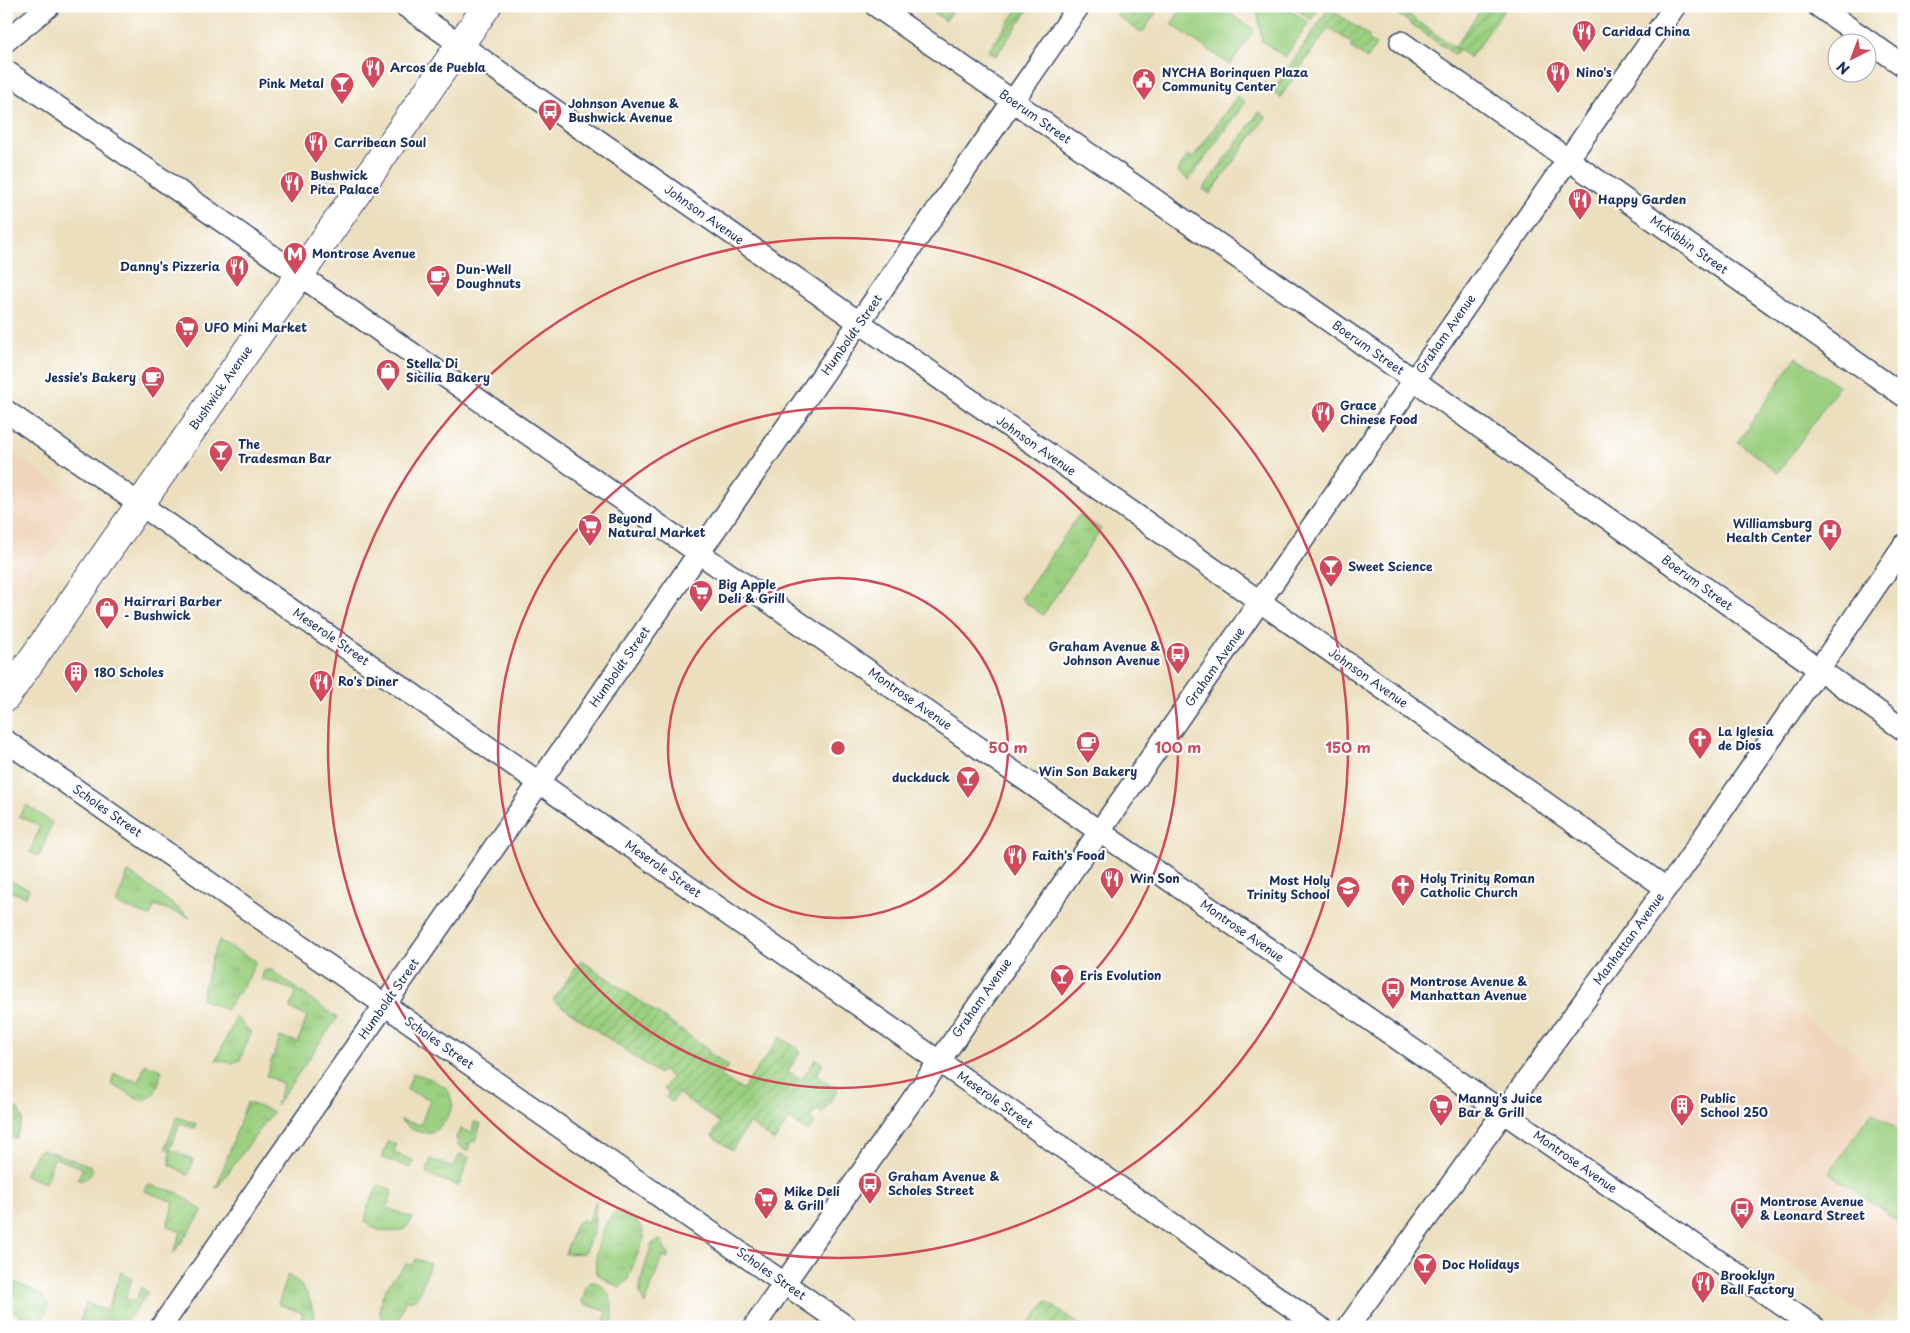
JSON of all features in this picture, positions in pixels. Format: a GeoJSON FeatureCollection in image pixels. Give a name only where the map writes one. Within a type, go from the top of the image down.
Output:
{"type":"FeatureCollection","features":[{"type":"Feature","properties":{"kind":"main road","name":"Bushwick Avenue"},"geometry":{"type":"LineString","coordinates":[[6,697],[487,6]]}},
{"type":"Feature","properties":{"kind":"street"},"geometry":{"type":"LineString","coordinates":[[6,41],[49,6]]}},
{"type":"Feature","properties":{"kind":"street","name":"Johnson Avenue"},"geometry":{"type":"LineString","coordinates":[[405,6],[1260,602],[1666,888]]}},
{"type":"Feature","properties":{"kind":"street","name":"Boerum Street"},"geometry":{"type":"LineString","coordinates":[[876,6],[1414,380],[1904,730]]}},
{"type":"Feature","properties":{"kind":"street","name":"Humboldt Street"},"geometry":{"type":"LineString","coordinates":[[161,1327],[1079,6]]}},
{"type":"Feature","properties":{"kind":"street","name":"Graham Avenue"},"geometry":{"type":"LineString","coordinates":[[754,1327],[1675,6]]}},
{"type":"Feature","properties":{"kind":"street"},"geometry":{"type":"LineString","coordinates":[[1818,6],[1904,66]]}},
{"type":"Feature","properties":{"kind":"street","name":"McKibbin Street"},"geometry":{"type":"LineString","coordinates":[[1401,42],[1904,396]]}},
{"type":"Feature","properties":{"kind":"street","name":"Montrose Avenue"},"geometry":{"type":"LineString","coordinates":[[6,71],[1814,1327]]}},
{"type":"Feature","properties":{"kind":"street","name":"Meserole Street"},"geometry":{"type":"LineString","coordinates":[[6,411],[1320,1327]]}},
{"type":"Feature","properties":{"kind":"street","name":"Manhattan Avenue"},"geometry":{"type":"LineString","coordinates":[[1348,1327],[1684,865],[1904,545]]}},
{"type":"Feature","properties":{"kind":"street","name":"Scholes Street"},"geometry":{"type":"LineString","coordinates":[[6,740],[847,1327]]}},
{"type":"Feature","properties":{"kind":"shaded area"},"geometry":{"type":"Polygon","coordinates":[[[6,448],[84,503],[6,612],[6,448]]]}},
{"type":"Feature","properties":{"kind":"shaded area"},"geometry":{"type":"Polygon","coordinates":[[[1684,934],[1904,1087],[1904,1273],[1871,1321],[1563,1107],[1684,934]]]}},
{"type":"Feature","properties":{"kind":"green space"},"geometry":{"type":"Polygon","coordinates":[[[932,6],[956,6],[946,21],[929,10],[932,6]]]}},
{"type":"Feature","properties":{"kind":"green space"},"geometry":{"type":"Polygon","coordinates":[[[1020,6],[1031,6],[996,56],[988,51],[1020,6]]]}},
{"type":"Feature","properties":{"kind":"green space"},"geometry":{"type":"Polygon","coordinates":[[[1122,6],[1145,6],[1156,13],[1142,33],[1116,15],[1122,6]]]}},
{"type":"Feature","properties":{"kind":"green space"},"geometry":{"type":"Polygon","coordinates":[[[1184,6],[1219,6],[1254,30],[1230,65],[1171,24],[1184,6]]]}},
{"type":"Feature","properties":{"kind":"green space"},"geometry":{"type":"Polygon","coordinates":[[[1259,6],[1284,6],[1309,23],[1285,57],[1262,41],[1257,9],[1259,6]]]}},
{"type":"Feature","properties":{"kind":"green space"},"geometry":{"type":"Polygon","coordinates":[[[1292,6],[1321,6],[1311,20],[1292,6]]]}},
{"type":"Feature","properties":{"kind":"green space"},"geometry":{"type":"Polygon","coordinates":[[[1483,6],[1507,6],[1470,58],[1455,47],[1483,6]]]}},
{"type":"Feature","properties":{"kind":"green space"},"geometry":{"type":"Polygon","coordinates":[[[1329,8],[1370,36],[1368,39],[1376,45],[1367,59],[1350,47],[1352,43],[1328,28],[1280,98],[1272,92],[1329,8]]]}},
{"type":"Feature","properties":{"kind":"green space"},"geometry":{"type":"Polygon","coordinates":[[[1399,8],[1458,50],[1455,55],[1396,13],[1399,8]]]}},
{"type":"Feature","properties":{"kind":"green space"},"geometry":{"type":"Polygon","coordinates":[[[1237,96],[1245,102],[1189,180],[1177,171],[1188,155],[1193,158],[1237,96]]]}},
{"type":"Feature","properties":{"kind":"green space"},"geometry":{"type":"Polygon","coordinates":[[[1259,112],[1266,117],[1210,194],[1203,189],[1259,112]]]}},
{"type":"Feature","properties":{"kind":"green space"},"geometry":{"type":"Polygon","coordinates":[[[1796,357],[1839,386],[1778,473],[1738,442],[1796,357]]]}},
{"type":"Feature","properties":{"kind":"green space"},"geometry":{"type":"Polygon","coordinates":[[[1079,515],[1101,529],[1043,615],[1021,599],[1079,515]]]}},
{"type":"Feature","properties":{"kind":"green space"},"geometry":{"type":"Polygon","coordinates":[[[27,805],[52,823],[39,856],[30,852],[40,826],[19,816],[27,805]]]}},
{"type":"Feature","properties":{"kind":"green space"},"geometry":{"type":"Polygon","coordinates":[[[128,872],[191,918],[155,905],[150,916],[116,904],[128,872]]]}},
{"type":"Feature","properties":{"kind":"green space"},"geometry":{"type":"Polygon","coordinates":[[[6,879],[29,889],[26,897],[6,890],[6,879]]]}},
{"type":"Feature","properties":{"kind":"green space"},"geometry":{"type":"Polygon","coordinates":[[[219,941],[256,961],[248,979],[226,1010],[201,999],[212,957],[219,941]]]}},
{"type":"Feature","properties":{"kind":"green space"},"geometry":{"type":"Polygon","coordinates":[[[581,960],[708,1049],[707,1051],[728,1066],[721,1076],[742,1090],[780,1037],[801,1051],[788,1071],[801,1080],[816,1059],[823,1064],[816,1075],[838,1090],[822,1113],[816,1110],[810,1118],[815,1122],[808,1132],[789,1119],[774,1141],[749,1123],[732,1150],[712,1136],[720,1123],[678,1093],[672,1102],[666,1098],[669,1093],[664,1089],[672,1077],[662,1070],[659,1074],[553,1000],[581,960]]]}},
{"type":"Feature","properties":{"kind":"green space"},"geometry":{"type":"Polygon","coordinates":[[[271,970],[337,1018],[276,1106],[283,1084],[266,1076],[280,1037],[298,1042],[307,1016],[290,1009],[296,991],[262,979],[263,972],[271,970]]]}},
{"type":"Feature","properties":{"kind":"green space"},"geometry":{"type":"Polygon","coordinates":[[[236,1017],[251,1032],[240,1060],[232,1063],[216,1060],[236,1017]]]}},
{"type":"Feature","properties":{"kind":"green space"},"geometry":{"type":"Polygon","coordinates":[[[145,1064],[162,1070],[157,1088],[148,1099],[143,1101],[111,1084],[114,1074],[139,1082],[145,1064]]]}},
{"type":"Feature","properties":{"kind":"green space"},"geometry":{"type":"Polygon","coordinates":[[[413,1073],[429,1078],[448,1089],[453,1106],[443,1123],[435,1130],[429,1132],[423,1133],[409,1128],[400,1120],[421,1125],[430,1099],[407,1090],[413,1073]]]}},
{"type":"Feature","properties":{"kind":"green space"},"geometry":{"type":"Polygon","coordinates":[[[247,1102],[273,1112],[216,1189],[247,1102]]]}},
{"type":"Feature","properties":{"kind":"green space"},"geometry":{"type":"Polygon","coordinates":[[[6,1105],[18,1109],[23,1120],[16,1138],[10,1137],[6,1118],[6,1105]]]}},
{"type":"Feature","properties":{"kind":"green space"},"geometry":{"type":"Polygon","coordinates":[[[1872,1112],[1904,1134],[1904,1225],[1829,1173],[1872,1112]]]}},
{"type":"Feature","properties":{"kind":"green space"},"geometry":{"type":"Polygon","coordinates":[[[177,1117],[196,1124],[194,1128],[180,1123],[170,1149],[194,1160],[188,1175],[170,1165],[170,1150],[165,1148],[177,1117]]]}},
{"type":"Feature","properties":{"kind":"green space"},"geometry":{"type":"Polygon","coordinates":[[[474,1122],[481,1124],[475,1141],[471,1141],[467,1152],[458,1145],[456,1137],[461,1129],[472,1133],[474,1122]]]}},
{"type":"Feature","properties":{"kind":"green space"},"geometry":{"type":"Polygon","coordinates":[[[388,1141],[396,1144],[394,1153],[413,1160],[411,1168],[382,1158],[388,1141]]]}},
{"type":"Feature","properties":{"kind":"green space"},"geometry":{"type":"Polygon","coordinates":[[[42,1149],[91,1166],[92,1172],[81,1181],[78,1179],[82,1170],[80,1167],[54,1158],[45,1183],[24,1175],[37,1152],[42,1149]]]}},
{"type":"Feature","properties":{"kind":"green space"},"geometry":{"type":"Polygon","coordinates":[[[460,1154],[469,1158],[459,1186],[426,1174],[431,1159],[453,1168],[460,1154]]]}},
{"type":"Feature","properties":{"kind":"green space"},"geometry":{"type":"Polygon","coordinates":[[[148,1185],[177,1192],[203,1211],[173,1254],[181,1232],[167,1226],[174,1202],[144,1191],[148,1185]]]}},
{"type":"Feature","properties":{"kind":"green space"},"geometry":{"type":"Polygon","coordinates":[[[378,1185],[393,1190],[387,1208],[413,1218],[405,1229],[394,1232],[379,1230],[365,1221],[368,1206],[378,1185]]]}},
{"type":"Feature","properties":{"kind":"green space"},"geometry":{"type":"Polygon","coordinates":[[[596,1201],[594,1231],[584,1253],[565,1254],[575,1225],[583,1219],[587,1224],[596,1201]]]}},
{"type":"Feature","properties":{"kind":"green space"},"geometry":{"type":"Polygon","coordinates":[[[618,1211],[639,1224],[644,1238],[627,1281],[620,1287],[596,1273],[595,1266],[600,1238],[608,1221],[618,1211]]]}},
{"type":"Feature","properties":{"kind":"green space"},"geometry":{"type":"Polygon","coordinates":[[[658,1240],[662,1241],[665,1250],[669,1254],[667,1259],[662,1257],[645,1304],[640,1294],[640,1282],[652,1244],[658,1240]]]}},
{"type":"Feature","properties":{"kind":"green space"},"geometry":{"type":"Polygon","coordinates":[[[416,1259],[430,1264],[418,1297],[412,1301],[406,1299],[397,1325],[402,1327],[385,1327],[380,1314],[381,1300],[395,1276],[406,1264],[413,1265],[416,1259]]]}},
{"type":"Feature","properties":{"kind":"green space"},"geometry":{"type":"Polygon","coordinates":[[[121,1272],[132,1279],[125,1298],[135,1302],[141,1287],[148,1293],[122,1327],[78,1327],[86,1303],[107,1311],[121,1272]]]}},
{"type":"Feature","properties":{"kind":"green space"},"geometry":{"type":"Polygon","coordinates":[[[287,1275],[305,1290],[311,1303],[316,1327],[298,1327],[303,1313],[278,1304],[287,1275]]]}},
{"type":"Feature","properties":{"kind":"green space"},"geometry":{"type":"Polygon","coordinates":[[[15,1282],[40,1293],[49,1305],[41,1322],[30,1322],[10,1309],[15,1282]]]}},
{"type":"Feature","properties":{"kind":"green space"},"geometry":{"type":"Polygon","coordinates":[[[590,1282],[602,1286],[610,1298],[613,1313],[612,1327],[602,1327],[607,1312],[582,1303],[586,1287],[590,1282]]]}},
{"type":"Feature","properties":{"kind":"green space"},"geometry":{"type":"Polygon","coordinates":[[[1046,1301],[1083,1327],[1027,1327],[1046,1301]]]}},
{"type":"Feature","properties":{"kind":"place","name":"Caridad China"},"geometry":{"type":"Point","coordinates":[1584,53]}},
{"type":"Feature","properties":{"kind":"place","name":"Arcos de Puebla"},"geometry":{"type":"Point","coordinates":[373,89]}},
{"type":"Feature","properties":{"kind":"place","name":"Nino's"},"geometry":{"type":"Point","coordinates":[1558,94]}},
{"type":"Feature","properties":{"kind":"place","name":"NYCHA Borinquen Plaza Community Center"},"geometry":{"type":"Point","coordinates":[1144,101]}},
{"type":"Feature","properties":{"kind":"place","name":"Pink Metal"},"geometry":{"type":"Point","coordinates":[342,105]}},
{"type":"Feature","properties":{"kind":"place","name":"Johnson Avenue & Bushwick Avenue"},"geometry":{"type":"Point","coordinates":[550,132]}},
{"type":"Feature","properties":{"kind":"place","name":"Carribean Soul"},"geometry":{"type":"Point","coordinates":[316,164]}},
{"type":"Feature","properties":{"kind":"place","name":"Bushwick Pita Palace"},"geometry":{"type":"Point","coordinates":[292,204]}},
{"type":"Feature","properties":{"kind":"place","name":"Happy Garden"},"geometry":{"type":"Point","coordinates":[1580,221]}},
{"type":"Feature","properties":{"kind":"place","name":"Montrose Avenue"},"geometry":{"type":"Point","coordinates":[295,275]}},
{"type":"Feature","properties":{"kind":"place","name":"Danny's Pizzeria"},"geometry":{"type":"Point","coordinates":[237,288]}},
{"type":"Feature","properties":{"kind":"place","name":"Dun-Well Doughnuts"},"geometry":{"type":"Point","coordinates":[438,298]}},
{"type":"Feature","properties":{"kind":"place","name":"UFO Mini Market"},"geometry":{"type":"Point","coordinates":[187,349]}},
{"type":"Feature","properties":{"kind":"place","name":"Stella Di Sicilia Bakery"},"geometry":{"type":"Point","coordinates":[388,392]}},
{"type":"Feature","properties":{"kind":"place","name":"Jessie's Bakery"},"geometry":{"type":"Point","coordinates":[153,399]}},
{"type":"Feature","properties":{"kind":"place","name":"Grace Chinese Food"},"geometry":{"type":"Point","coordinates":[1323,434]}},
{"type":"Feature","properties":{"kind":"place","name":"The Tradesman Bar"},"geometry":{"type":"Point","coordinates":[221,473]}},
{"type":"Feature","properties":{"kind":"place","name":"Beyond Natural Market"},"geometry":{"type":"Point","coordinates":[590,547]}},
{"type":"Feature","properties":{"kind":"place","name":"Williamsburg Health Center"},"geometry":{"type":"Point","coordinates":[1830,552]}},
{"type":"Feature","properties":{"kind":"place","name":"Sweet Science"},"geometry":{"type":"Point","coordinates":[1331,588]}},
{"type":"Feature","properties":{"kind":"place","name":"Big Apple Deli & Grill"},"geometry":{"type":"Point","coordinates":[701,613]}},
{"type":"Feature","properties":{"kind":"place","name":"Hairrari Barber - Bushwick"},"geometry":{"type":"Point","coordinates":[107,630]}},
{"type":"Feature","properties":{"kind":"place","name":"Graham Avenue & Johnson Avenue"},"geometry":{"type":"Point","coordinates":[1178,675]}},
{"type":"Feature","properties":{"kind":"place","name":"180 Scholes"},"geometry":{"type":"Point","coordinates":[76,694]}},
{"type":"Feature","properties":{"kind":"place","name":"Ro's Diner"},"geometry":{"type":"Point","coordinates":[321,703]}},
{"type":"Feature","properties":{"kind":"place","name":"La Iglesia de Dios"},"geometry":{"type":"Point","coordinates":[1700,760]}},
{"type":"Feature","properties":{"kind":"place","name":"Win Son Bakery"},"geometry":{"type":"Point","coordinates":[1088,764]}},
{"type":"Feature","properties":{"kind":"place","name":"duckduck"},"geometry":{"type":"Point","coordinates":[968,799]}},
{"type":"Feature","properties":{"kind":"place","name":"Faith's Food"},"geometry":{"type":"Point","coordinates":[1015,877]}},
{"type":"Feature","properties":{"kind":"place","name":"Win Son"},"geometry":{"type":"Point","coordinates":[1112,900]}},
{"type":"Feature","properties":{"kind":"place","name":"Holy Trinity Roman Catholic Church"},"geometry":{"type":"Point","coordinates":[1403,907]}},
{"type":"Feature","properties":{"kind":"place","name":"Most Holy Trinity School"},"geometry":{"type":"Point","coordinates":[1348,909]}},
{"type":"Feature","properties":{"kind":"place","name":"Eris Evolution"},"geometry":{"type":"Point","coordinates":[1062,997]}},
{"type":"Feature","properties":{"kind":"place","name":"Montrose Avenue & Manhattan Avenue"},"geometry":{"type":"Point","coordinates":[1393,1010]}},
{"type":"Feature","properties":{"kind":"place","name":"Manny's Juice Bar & Grill"},"geometry":{"type":"Point","coordinates":[1441,1127]}},
{"type":"Feature","properties":{"kind":"place","name":"Public School 250"},"geometry":{"type":"Point","coordinates":[1682,1127]}},
{"type":"Feature","properties":{"kind":"place","name":"Graham Avenue & Scholes Street"},"geometry":{"type":"Point","coordinates":[870,1205]}},
{"type":"Feature","properties":{"kind":"place","name":"Mike Deli & Grill"},"geometry":{"type":"Point","coordinates":[766,1220]}},
{"type":"Feature","properties":{"kind":"place","name":"Montrose Avenue & Leonard Street"},"geometry":{"type":"Point","coordinates":[1742,1230]}},
{"type":"Feature","properties":{"kind":"place","name":"Doc Holidays"},"geometry":{"type":"Point","coordinates":[1425,1286]}},
{"type":"Feature","properties":{"kind":"place","name":"Brooklyn Ball Factory"},"geometry":{"type":"Point","coordinates":[1703,1304]}}]}
